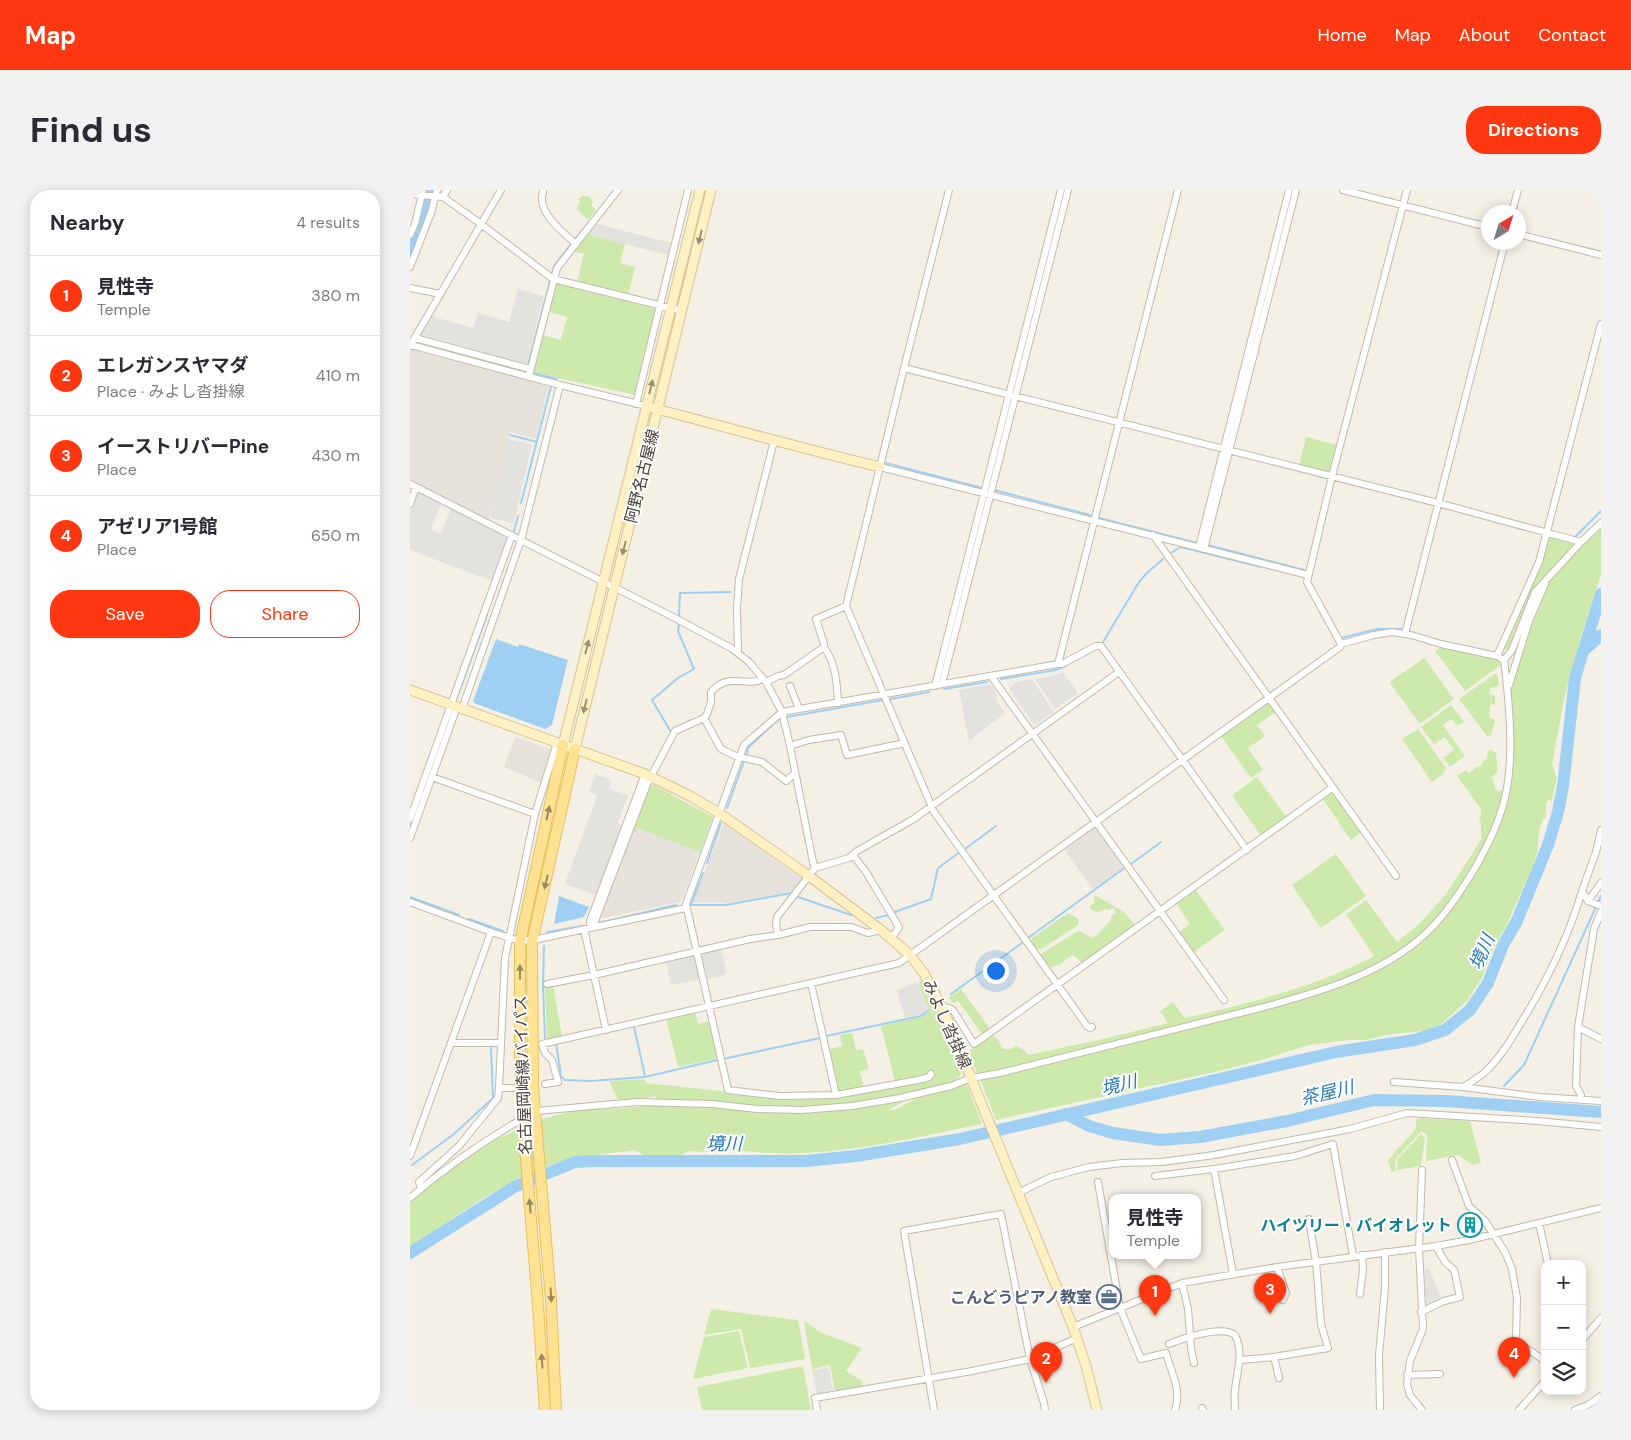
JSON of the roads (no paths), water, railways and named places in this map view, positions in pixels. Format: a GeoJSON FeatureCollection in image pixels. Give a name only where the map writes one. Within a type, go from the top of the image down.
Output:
{"type":"FeatureCollection","features":[{"type":"Feature","properties":{"kind":"main road","name":"阿野名古屋線"},"geometry":{"type":"LineString","coordinates":[[560,744],[603,582],[700,190]]}},
{"type":"Feature","properties":{"kind":"main road","name":"阿野名古屋線"},"geometry":{"type":"LineString","coordinates":[[575,749],[711,190]]}},
{"type":"Feature","properties":{"kind":"main road"},"geometry":{"type":"LineString","coordinates":[[647,406],[774,441],[880,467]]}},
{"type":"Feature","properties":{"kind":"main road"},"geometry":{"type":"LineString","coordinates":[[410,690],[575,749]]}},
{"type":"Feature","properties":{"kind":"main road","name":"名古屋岡崎線バイパス"},"geometry":{"type":"LineString","coordinates":[[546,1410],[520,1087],[520,940],[560,744]]}},
{"type":"Feature","properties":{"kind":"main road","name":"名古屋岡崎線バイパス"},"geometry":{"type":"LineString","coordinates":[[556,1410],[551,1300],[533,1087],[533,940],[575,749]]}},
{"type":"Feature","properties":{"kind":"main road","name":"みよし沓掛線"},"geometry":{"type":"LineString","coordinates":[[575,749],[648,776],[719,812],[881,930],[910,955],[925,975],[942,1007],[1074,1327],[1097,1410]]}},
{"type":"Feature","properties":{"kind":"street"},"geometry":{"type":"LineString","coordinates":[[410,267],[437,195],[446,190]]}},
{"type":"Feature","properties":{"kind":"street"},"geometry":{"type":"LineString","coordinates":[[501,190],[410,345],[530,373]]}},
{"type":"Feature","properties":{"kind":"street"},"geometry":{"type":"LineString","coordinates":[[636,404],[688,190]]}},
{"type":"Feature","properties":{"kind":"street"},"geometry":{"type":"LineString","coordinates":[[949,190],[846,606],[934,812],[1087,1026],[1092,1027]]}},
{"type":"Feature","properties":{"kind":"street"},"geometry":{"type":"LineString","coordinates":[[939,685],[1061,190]]}},
{"type":"Feature","properties":{"kind":"street"},"geometry":{"type":"LineString","coordinates":[[1012,395],[1068,190]]}},
{"type":"Feature","properties":{"kind":"street"},"geometry":{"type":"LineString","coordinates":[[1058,664],[1178,190]]}},
{"type":"Feature","properties":{"kind":"street"},"geometry":{"type":"LineString","coordinates":[[1201,548],[1289,190]]}},
{"type":"Feature","properties":{"kind":"street"},"geometry":{"type":"LineString","coordinates":[[1226,450],[1296,190]]}},
{"type":"Feature","properties":{"kind":"street"},"geometry":{"type":"LineString","coordinates":[[1343,190],[1481,225]]}},
{"type":"Feature","properties":{"kind":"street"},"geometry":{"type":"LineString","coordinates":[[1341,644],[1306,582],[1407,190]]}},
{"type":"Feature","properties":{"kind":"street"},"geometry":{"type":"LineString","coordinates":[[1514,205],[1518,190]]}},
{"type":"Feature","properties":{"kind":"street"},"geometry":{"type":"LineString","coordinates":[[544,191],[542,201],[549,217],[576,244]]}},
{"type":"Feature","properties":{"kind":"street"},"geometry":{"type":"LineString","coordinates":[[530,373],[557,268],[615,191]]}},
{"type":"Feature","properties":{"kind":"street"},"geometry":{"type":"LineString","coordinates":[[410,194],[437,195],[481,224],[553,279],[683,311]]}},
{"type":"Feature","properties":{"kind":"street"},"geometry":{"type":"LineString","coordinates":[[410,235],[423,194]]}},
{"type":"Feature","properties":{"kind":"street"},"geometry":{"type":"LineString","coordinates":[[1526,236],[1601,255]]}},
{"type":"Feature","properties":{"kind":"street"},"geometry":{"type":"LineString","coordinates":[[1405,634],[1503,250]]}},
{"type":"Feature","properties":{"kind":"street"},"geometry":{"type":"LineString","coordinates":[[410,288],[440,294]]}},
{"type":"Feature","properties":{"kind":"street"},"geometry":{"type":"LineString","coordinates":[[1498,656],[1540,562],[1601,324]]}},
{"type":"Feature","properties":{"kind":"street"},"geometry":{"type":"LineString","coordinates":[[414,338],[530,373],[560,385],[647,406]]}},
{"type":"Feature","properties":{"kind":"street"},"geometry":{"type":"LineString","coordinates":[[904,368],[1438,503],[1581,542]]}},
{"type":"Feature","properties":{"kind":"street"},"geometry":{"type":"LineString","coordinates":[[410,838],[520,540],[560,385]]}},
{"type":"Feature","properties":{"kind":"street"},"geometry":{"type":"LineString","coordinates":[[738,653],[737,608],[739,579],[774,441]]}},
{"type":"Feature","properties":{"kind":"street"},"geometry":{"type":"LineString","coordinates":[[880,467],[1308,575]]}},
{"type":"Feature","properties":{"kind":"street"},"geometry":{"type":"LineString","coordinates":[[410,504],[413,486],[676,618],[738,653],[749,662],[764,681],[782,712],[815,868]]}},
{"type":"Feature","properties":{"kind":"street"},"geometry":{"type":"LineString","coordinates":[[536,1111],[637,1102],[712,1104],[757,1109],[802,1110],[852,1106],[900,1098],[951,1086],[971,1078],[1000,1073],[1201,1024],[1302,997],[1352,980],[1383,963],[1411,945],[1434,926],[1457,896],[1482,855],[1499,818],[1507,789],[1510,761],[1508,689],[1504,660],[1512,650],[1535,592],[1601,523]]}},
{"type":"Feature","properties":{"kind":"street"},"geometry":{"type":"LineString","coordinates":[[410,820],[457,707],[512,535]]}},
{"type":"Feature","properties":{"kind":"street"},"geometry":{"type":"LineString","coordinates":[[1153,535],[1396,876]]}},
{"type":"Feature","properties":{"kind":"street"},"geometry":{"type":"LineString","coordinates":[[1508,689],[1529,621],[1548,578]]}},
{"type":"Feature","properties":{"kind":"street"},"geometry":{"type":"LineString","coordinates":[[838,702],[837,683],[832,662],[824,648],[816,619],[846,606]]}},
{"type":"Feature","properties":{"kind":"street"},"geometry":{"type":"LineString","coordinates":[[544,1084],[558,1082],[552,1060],[545,1053],[542,1044],[899,963],[1269,699],[1340,647],[1341,644],[1385,632],[1405,634],[1440,644],[1498,656],[1504,660]]}},
{"type":"Feature","properties":{"kind":"street"},"geometry":{"type":"LineString","coordinates":[[931,1074],[929,1077],[918,1080],[836,1095],[780,1096],[728,1090],[686,904],[744,745],[782,712],[1062,664],[1096,646],[1101,646],[1247,850]]}},
{"type":"Feature","properties":{"kind":"street"},"geometry":{"type":"LineString","coordinates":[[606,1030],[594,975],[590,922],[648,776],[675,731],[704,718],[711,702],[710,692],[716,687],[730,681],[757,682],[784,676],[824,648]]}},
{"type":"Feature","properties":{"kind":"street"},"geometry":{"type":"LineString","coordinates":[[778,935],[777,917],[815,868],[853,855],[912,820],[1119,672]]}},
{"type":"Feature","properties":{"kind":"street"},"geometry":{"type":"LineString","coordinates":[[991,676],[1224,1000]]}},
{"type":"Feature","properties":{"kind":"street"},"geometry":{"type":"LineString","coordinates":[[790,686],[799,709]]}},
{"type":"Feature","properties":{"kind":"street"},"geometry":{"type":"LineString","coordinates":[[704,718],[720,749],[740,757],[762,762],[786,781],[795,774]]}},
{"type":"Feature","properties":{"kind":"street"},"geometry":{"type":"LineString","coordinates":[[790,746],[841,734],[848,755],[905,743]]}},
{"type":"Feature","properties":{"kind":"street"},"geometry":{"type":"LineString","coordinates":[[421,1188],[419,1182],[459,1146],[498,1098],[505,958],[535,814],[560,744]]}},
{"type":"Feature","properties":{"kind":"street"},"geometry":{"type":"LineString","coordinates":[[432,777],[535,814]]}},
{"type":"Feature","properties":{"kind":"street"},"geometry":{"type":"LineString","coordinates":[[942,1007],[952,1010],[974,1044],[1332,788]]}},
{"type":"Feature","properties":{"kind":"street"},"geometry":{"type":"LineString","coordinates":[[1463,1087],[1486,1071],[1507,1046],[1533,1005],[1554,966],[1574,917],[1596,852],[1601,830]]}},
{"type":"Feature","properties":{"kind":"street"},"geometry":{"type":"LineString","coordinates":[[853,855],[866,872],[899,927],[891,939]]}},
{"type":"Feature","properties":{"kind":"street"},"geometry":{"type":"LineString","coordinates":[[1588,902],[1601,883]]}},
{"type":"Feature","properties":{"kind":"street"},"geometry":{"type":"LineString","coordinates":[[1582,891],[1588,902],[1601,906]]}},
{"type":"Feature","properties":{"kind":"street"},"geometry":{"type":"LineString","coordinates":[[410,902],[490,932],[520,940],[533,940],[686,908]]}},
{"type":"Feature","properties":{"kind":"street"},"geometry":{"type":"LineString","coordinates":[[1581,1095],[1576,1086],[1578,1027],[1594,929],[1601,912]]}},
{"type":"Feature","properties":{"kind":"street"},"geometry":{"type":"LineString","coordinates":[[547,984],[697,952],[750,938],[778,935],[810,927],[850,927],[868,933],[881,930]]}},
{"type":"Feature","properties":{"kind":"street"},"geometry":{"type":"LineString","coordinates":[[410,1156],[490,932]]}},
{"type":"Feature","properties":{"kind":"street"},"geometry":{"type":"LineString","coordinates":[[811,983],[836,1095]]}},
{"type":"Feature","properties":{"kind":"street"},"geometry":{"type":"LineString","coordinates":[[1578,1027],[1601,1039]]}},
{"type":"Feature","properties":{"kind":"street"},"geometry":{"type":"LineString","coordinates":[[451,1043],[501,1043]]}},
{"type":"Feature","properties":{"kind":"street"},"geometry":{"type":"LineString","coordinates":[[1394,1082],[1463,1087],[1538,1097],[1601,1101]]}},
{"type":"Feature","properties":{"kind":"street"},"geometry":{"type":"LineString","coordinates":[[499,1088],[512,1088]]}},
{"type":"Feature","properties":{"kind":"street"},"geometry":{"type":"LineString","coordinates":[[1017,1190],[1051,1176],[1089,1167],[1122,1163],[1162,1162],[1214,1155],[1350,1129],[1407,1113],[1601,1127]]}},
{"type":"Feature","properties":{"kind":"street"},"geometry":{"type":"LineString","coordinates":[[410,1198],[468,1151],[489,1138],[523,1122]]}},
{"type":"Feature","properties":{"kind":"street"},"geometry":{"type":"LineString","coordinates":[[1155,1176],[1295,1156],[1333,1144],[1353,1256]]}},
{"type":"Feature","properties":{"kind":"street"},"geometry":{"type":"LineString","coordinates":[[1452,1160],[1469,1206],[1485,1220],[1505,1252],[1512,1269],[1517,1298],[1516,1342],[1541,1358]]}},
{"type":"Feature","properties":{"kind":"street"},"geometry":{"type":"LineString","coordinates":[[1214,1168],[1233,1274]]}},
{"type":"Feature","properties":{"kind":"street"},"geometry":{"type":"LineString","coordinates":[[1422,1170],[1419,1248],[1422,1329],[1410,1361],[1407,1384],[1410,1395],[1422,1410]]}},
{"type":"Feature","properties":{"kind":"street"},"geometry":{"type":"LineString","coordinates":[[1098,1182],[1109,1245]]}},
{"type":"Feature","properties":{"kind":"street"},"geometry":{"type":"LineString","coordinates":[[1074,1327],[1182,1282],[1353,1256],[1436,1246],[1601,1208]]}},
{"type":"Feature","properties":{"kind":"street"},"geometry":{"type":"LineString","coordinates":[[934,1410],[904,1231],[1001,1214],[1030,1360],[1045,1410]]}},
{"type":"Feature","properties":{"kind":"street"},"geometry":{"type":"LineString","coordinates":[[1240,1360],[1274,1357],[1328,1348],[1321,1324],[1316,1262],[1309,1219]]}},
{"type":"Feature","properties":{"kind":"street"},"geometry":{"type":"LineString","coordinates":[[1539,1223],[1547,1260]]}},
{"type":"Feature","properties":{"kind":"street"},"geometry":{"type":"LineString","coordinates":[[1422,1312],[1444,1301],[1460,1297],[1454,1270],[1445,1262],[1436,1246]]}},
{"type":"Feature","properties":{"kind":"street"},"geometry":{"type":"LineString","coordinates":[[1380,1410],[1379,1355],[1385,1288],[1385,1252]]}},
{"type":"Feature","properties":{"kind":"street"},"geometry":{"type":"LineString","coordinates":[[1360,1294],[1363,1270],[1362,1255]]}},
{"type":"Feature","properties":{"kind":"street"},"geometry":{"type":"LineString","coordinates":[[1111,1259],[1120,1308],[1142,1359],[1166,1352],[1177,1385],[1178,1396],[1175,1410]]}},
{"type":"Feature","properties":{"kind":"street"},"geometry":{"type":"LineString","coordinates":[[1277,1267],[1286,1293],[1283,1300]]}},
{"type":"Feature","properties":{"kind":"street"},"geometry":{"type":"LineString","coordinates":[[1182,1282],[1188,1309],[1194,1363]]}},
{"type":"Feature","properties":{"kind":"street"},"geometry":{"type":"LineString","coordinates":[[1586,1335],[1601,1318]]}},
{"type":"Feature","properties":{"kind":"street"},"geometry":{"type":"LineString","coordinates":[[1170,1344],[1190,1336],[1226,1331],[1235,1335],[1239,1343],[1240,1360],[1234,1392],[1235,1410]]}},
{"type":"Feature","properties":{"kind":"street"},"geometry":{"type":"LineString","coordinates":[[817,1410],[815,1398],[1030,1360],[1077,1338]]}},
{"type":"Feature","properties":{"kind":"street"},"geometry":{"type":"LineString","coordinates":[[1274,1357],[1279,1378]]}},
{"type":"Feature","properties":{"kind":"street"},"geometry":{"type":"LineString","coordinates":[[1408,1375],[1440,1374]]}},
{"type":"Feature","properties":{"kind":"street"},"geometry":{"type":"LineString","coordinates":[[1523,1409],[1541,1386]]}},
{"type":"Feature","properties":{"kind":"street"},"geometry":{"type":"LineString","coordinates":[[1575,1410],[1589,1408],[1601,1396]]}},
{"type":"Feature","properties":{"kind":"water"},"geometry":{"type":"Polygon","coordinates":[[[496,639],[518,647],[519,644],[568,660],[552,725],[545,729],[474,703],[473,701],[496,639]]]}},
{"type":"Feature","properties":{"kind":"water"},"geometry":{"type":"Polygon","coordinates":[[[559,896],[589,907],[584,917],[554,924],[559,896]]]}},
{"type":"Feature","properties":{"kind":"waterway"},"geometry":{"type":"LineString","coordinates":[[410,254],[427,211],[431,190]]}},
{"type":"Feature","properties":{"kind":"waterway"},"geometry":{"type":"LineString","coordinates":[[1028,336],[1064,190]]}},
{"type":"Feature","properties":{"kind":"waterway"},"geometry":{"type":"LineString","coordinates":[[575,239],[589,223]]}},
{"type":"Feature","properties":{"kind":"waterway"},"geometry":{"type":"LineString","coordinates":[[552,274],[554,266],[571,244]]}},
{"type":"Feature","properties":{"kind":"waterway"},"geometry":{"type":"LineString","coordinates":[[528,365],[550,281]]}},
{"type":"Feature","properties":{"kind":"waterway"},"geometry":{"type":"LineString","coordinates":[[416,342],[525,371]]}},
{"type":"Feature","properties":{"kind":"waterway"},"geometry":{"type":"LineString","coordinates":[[533,373],[557,379]]}},
{"type":"Feature","properties":{"kind":"waterway"},"geometry":{"type":"LineString","coordinates":[[521,503],[551,386]]}},
{"type":"Feature","properties":{"kind":"waterway"},"geometry":{"type":"LineString","coordinates":[[510,435],[537,442]]}},
{"type":"Feature","properties":{"kind":"waterway"},"geometry":{"type":"LineString","coordinates":[[886,463],[982,488]]}},
{"type":"Feature","properties":{"kind":"waterway"},"geometry":{"type":"LineString","coordinates":[[994,490],[1090,515]]}},
{"type":"Feature","properties":{"kind":"waterway"},"geometry":{"type":"LineString","coordinates":[[1575,537],[1601,511]]}},
{"type":"Feature","properties":{"kind":"waterway"},"geometry":{"type":"LineString","coordinates":[[514,531],[518,516]]}},
{"type":"Feature","properties":{"kind":"waterway"},"geometry":{"type":"LineString","coordinates":[[1099,518],[1197,543]]}},
{"type":"Feature","properties":{"kind":"waterway"},"geometry":{"type":"LineString","coordinates":[[1208,545],[1304,570]]}},
{"type":"Feature","properties":{"kind":"waterway"},"geometry":{"type":"LineString","coordinates":[[1169,554],[1181,547],[1261,567]]}},
{"type":"Feature","properties":{"kind":"waterway"},"geometry":{"type":"LineString","coordinates":[[1103,642],[1139,582],[1163,559]]}},
{"type":"Feature","properties":{"kind":"waterway"},"geometry":{"type":"LineString","coordinates":[[679,616],[680,593],[731,592]]}},
{"type":"Feature","properties":{"kind":"waterway","name":"境川"},"geometry":{"type":"LineString","coordinates":[[410,1253],[514,1187],[575,1162],[806,1161],[856,1156],[960,1139],[1336,1052],[1415,1040],[1445,1030],[1470,1010],[1488,983],[1503,945],[1516,923],[1548,845],[1558,812],[1563,786],[1575,678],[1601,594]]}},
{"type":"Feature","properties":{"kind":"waterway"},"geometry":{"type":"LineString","coordinates":[[457,698],[487,615]]}},
{"type":"Feature","properties":{"kind":"waterway"},"geometry":{"type":"LineString","coordinates":[[671,732],[652,700],[678,678],[694,669],[678,631],[679,622]]}},
{"type":"Feature","properties":{"kind":"waterway"},"geometry":{"type":"LineString","coordinates":[[1340,637],[1377,629],[1401,629]]}},
{"type":"Feature","properties":{"kind":"waterway","name":"境川"},"geometry":{"type":"LineString","coordinates":[[1583,651],[1601,635]]}},
{"type":"Feature","properties":{"kind":"waterway"},"geometry":{"type":"LineString","coordinates":[[1001,679],[1056,670],[1065,666]]}},
{"type":"Feature","properties":{"kind":"waterway"},"geometry":{"type":"LineString","coordinates":[[944,689],[987,682]]}},
{"type":"Feature","properties":{"kind":"waterway"},"geometry":{"type":"LineString","coordinates":[[891,699],[929,692]]}},
{"type":"Feature","properties":{"kind":"waterway"},"geometry":{"type":"LineString","coordinates":[[787,717],[883,700]]}},
{"type":"Feature","properties":{"kind":"waterway"},"geometry":{"type":"LineString","coordinates":[[747,755],[748,748],[780,718]]}},
{"type":"Feature","properties":{"kind":"waterway"},"geometry":{"type":"LineString","coordinates":[[727,808],[744,761]]}},
{"type":"Feature","properties":{"kind":"waterway"},"geometry":{"type":"LineString","coordinates":[[410,828],[413,819]]}},
{"type":"Feature","properties":{"kind":"waterway"},"geometry":{"type":"LineString","coordinates":[[707,863],[721,823]]}},
{"type":"Feature","properties":{"kind":"waterway"},"geometry":{"type":"LineString","coordinates":[[965,849],[996,826]]}},
{"type":"Feature","properties":{"kind":"waterway"},"geometry":{"type":"LineString","coordinates":[[1131,864],[1161,842]]}},
{"type":"Feature","properties":{"kind":"waterway"},"geometry":{"type":"LineString","coordinates":[[892,913],[931,899],[938,868],[960,852]]}},
{"type":"Feature","properties":{"kind":"waterway"},"geometry":{"type":"LineString","coordinates":[[1028,938],[1126,867]]}},
{"type":"Feature","properties":{"kind":"waterway"},"geometry":{"type":"LineString","coordinates":[[703,873],[691,905],[725,905],[792,893],[802,879]]}},
{"type":"Feature","properties":{"kind":"waterway"},"geometry":{"type":"LineString","coordinates":[[1504,1086],[1524,1065],[1601,896]]}},
{"type":"Feature","properties":{"kind":"waterway"},"geometry":{"type":"LineString","coordinates":[[410,897],[459,915]]}},
{"type":"Feature","properties":{"kind":"waterway"},"geometry":{"type":"LineString","coordinates":[[798,897],[851,915]]}},
{"type":"Feature","properties":{"kind":"waterway"},"geometry":{"type":"LineString","coordinates":[[599,923],[676,905]]}},
{"type":"Feature","properties":{"kind":"waterway"},"geometry":{"type":"LineString","coordinates":[[876,918],[889,915]]}},
{"type":"Feature","properties":{"kind":"waterway"},"geometry":{"type":"LineString","coordinates":[[469,919],[503,931]]}},
{"type":"Feature","properties":{"kind":"waterway"},"geometry":{"type":"LineString","coordinates":[[547,932],[583,926]]}},
{"type":"Feature","properties":{"kind":"waterway"},"geometry":{"type":"LineString","coordinates":[[951,994],[1022,943]]}},
{"type":"Feature","properties":{"kind":"waterway"},"geometry":{"type":"LineString","coordinates":[[544,946],[545,1038]]}},
{"type":"Feature","properties":{"kind":"waterway"},"geometry":{"type":"LineString","coordinates":[[826,1036],[921,1016],[929,1010]]}},
{"type":"Feature","properties":{"kind":"waterway"},"geometry":{"type":"LineString","coordinates":[[634,1027],[645,1076]]}},
{"type":"Feature","properties":{"kind":"waterway"},"geometry":{"type":"LineString","coordinates":[[723,1059],[820,1038]]}},
{"type":"Feature","properties":{"kind":"waterway"},"geometry":{"type":"LineString","coordinates":[[556,1043],[561,1076],[565,1080],[591,1081],[645,1077],[717,1060]]}},
{"type":"Feature","properties":{"kind":"waterway"},"geometry":{"type":"LineString","coordinates":[[412,1165],[454,1134],[493,1098],[491,1048]]}},
{"type":"Feature","properties":{"kind":"waterway","name":"茶屋川"},"geometry":{"type":"LineString","coordinates":[[1066,1114],[1089,1126],[1113,1133],[1160,1140],[1200,1137],[1287,1121],[1374,1100],[1446,1101],[1601,1112]]}},
{"type":"Feature","properties":{"kind":"waterway","name":"茶屋川"},"geometry":{"type":"LineString","coordinates":[[1503,1100],[1503,1105]]}},
{"type":"Feature","properties":{"kind":"place","name":"ハイツリー・バイオレット"},"geometry":{"type":"Point","coordinates":[1470,1225]}},
{"type":"Feature","properties":{"kind":"place","name":"こんどうピアノ教室"},"geometry":{"type":"Point","coordinates":[1109,1297]}},
{"type":"Feature","properties":{"kind":"place","name":"イーストリバーPine"},"geometry":{"type":"Point","coordinates":[1270,1314]}},
{"type":"Feature","properties":{"kind":"place","name":"見性寺"},"geometry":{"type":"Point","coordinates":[1155,1316]}},
{"type":"Feature","properties":{"kind":"place","name":"アゼリア1号館"},"geometry":{"type":"Point","coordinates":[1514,1378]}},
{"type":"Feature","properties":{"kind":"place","name":"エレガンスヤマダ"},"geometry":{"type":"Point","coordinates":[1046,1383]}}]}
